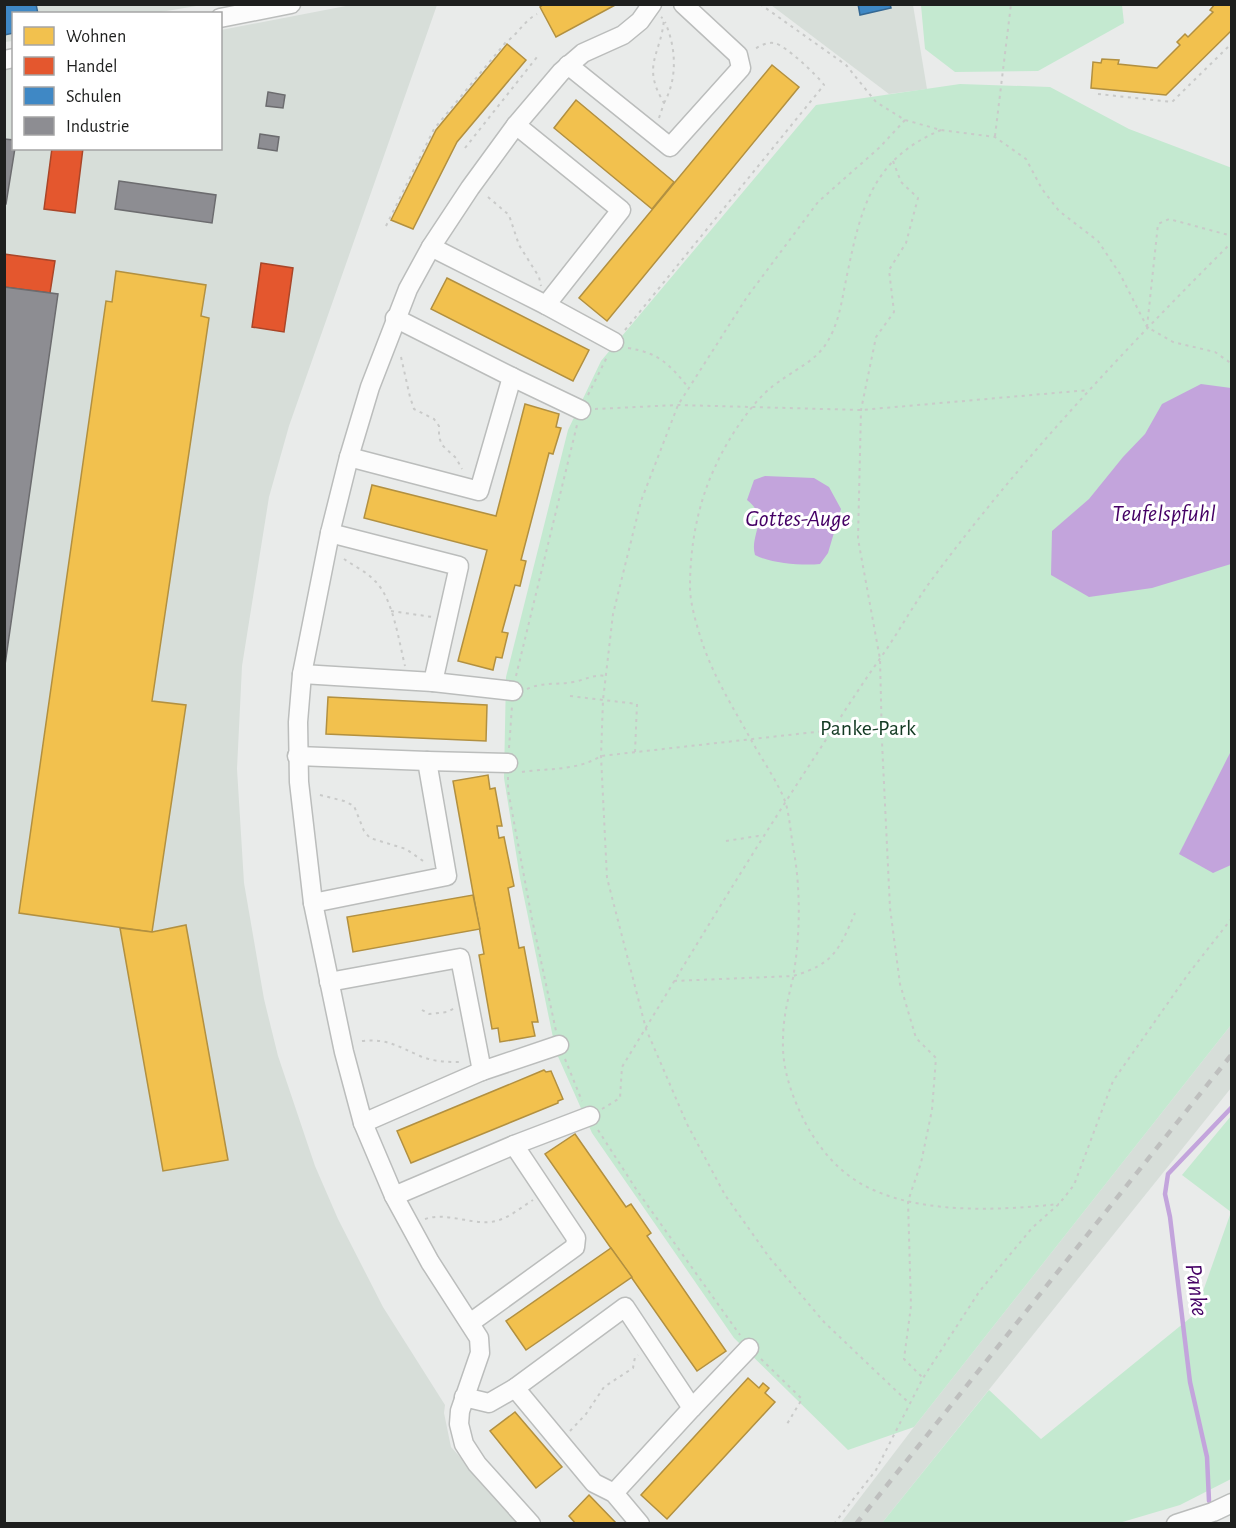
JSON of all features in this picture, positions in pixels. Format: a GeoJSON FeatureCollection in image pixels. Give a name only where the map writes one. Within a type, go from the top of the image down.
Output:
{"type":"FeatureCollection","features":[{"type":"Feature","properties":{"kind":"street"},"geometry":{"type":"LineString","coordinates":[[568,65],[670,147],[741,68],[738,55],[683,4]]}},
{"type":"Feature","properties":{"kind":"street"},"geometry":{"type":"LineString","coordinates":[[222,18],[283,5]]}},
{"type":"Feature","properties":{"kind":"street"},"geometry":{"type":"LineString","coordinates":[[531,1524],[477,1464],[464,1444],[459,1424],[464,1397],[480,1353],[479,1338],[430,1262],[393,1196],[363,1123],[329,982],[313,903],[297,756],[298,722],[302,674],[330,533],[349,457],[370,387],[408,289],[431,247],[470,188],[516,124],[568,65],[583,53],[623,35],[656,10]]}},
{"type":"Feature","properties":{"kind":"street"},"geometry":{"type":"LineString","coordinates":[[516,124],[621,210],[546,305]]}},
{"type":"Feature","properties":{"kind":"street"},"geometry":{"type":"LineString","coordinates":[[431,247],[614,342]]}},
{"type":"Feature","properties":{"kind":"street"},"geometry":{"type":"LineString","coordinates":[[395,318],[581,410]]}},
{"type":"Feature","properties":{"kind":"street"},"geometry":{"type":"LineString","coordinates":[[349,457],[479,491],[513,377]]}},
{"type":"Feature","properties":{"kind":"street"},"geometry":{"type":"LineString","coordinates":[[330,533],[459,566],[433,682]]}},
{"type":"Feature","properties":{"kind":"street"},"geometry":{"type":"LineString","coordinates":[[302,674],[409,680],[513,691]]}},
{"type":"Feature","properties":{"kind":"street"},"geometry":{"type":"LineString","coordinates":[[297,756],[508,763]]}},
{"type":"Feature","properties":{"kind":"street"},"geometry":{"type":"LineString","coordinates":[[313,903],[447,876],[427,761]]}},
{"type":"Feature","properties":{"kind":"street"},"geometry":{"type":"LineString","coordinates":[[329,982],[460,958],[481,1066]]}},
{"type":"Feature","properties":{"kind":"street"},"geometry":{"type":"LineString","coordinates":[[363,1123],[481,1066],[559,1045]]}},
{"type":"Feature","properties":{"kind":"street"},"geometry":{"type":"LineString","coordinates":[[393,1196],[590,1116]]}},
{"type":"Feature","properties":{"kind":"street"},"geometry":{"type":"LineString","coordinates":[[470,1323],[575,1247],[576,1238],[514,1145]]}},
{"type":"Feature","properties":{"kind":"street"},"geometry":{"type":"LineString","coordinates":[[464,1397],[489,1403],[515,1388],[625,1307],[692,1408]]}},
{"type":"Feature","properties":{"kind":"street"},"geometry":{"type":"LineString","coordinates":[[614,1493],[749,1348]]}},
{"type":"Feature","properties":{"kind":"street"},"geometry":{"type":"LineString","coordinates":[[515,1388],[594,1483],[614,1493],[640,1524]]}},
{"type":"Feature","properties":{"kind":"street"},"geometry":{"type":"LineString","coordinates":[[1176,1524],[1232,1503]]}},
{"type":"Feature","properties":{"kind":"path"},"geometry":{"type":"LineString","coordinates":[[760,4],[846,65],[876,102],[905,120],[940,130],[995,137],[1026,159],[1042,189],[1059,211],[1098,241],[1120,274],[1147,327],[1173,342],[1215,352],[1232,364]]}},
{"type":"Feature","properties":{"kind":"path"},"geometry":{"type":"LineString","coordinates":[[995,137],[1011,4]]}},
{"type":"Feature","properties":{"kind":"path"},"geometry":{"type":"LineString","coordinates":[[655,135],[664,103],[671,91],[674,63],[672,45],[664,19],[656,10]]}},
{"type":"Feature","properties":{"kind":"path"},"geometry":{"type":"LineString","coordinates":[[386,226],[434,129],[506,42],[529,18],[537,14]]}},
{"type":"Feature","properties":{"kind":"path"},"geometry":{"type":"LineString","coordinates":[[664,19],[652,70],[653,82],[664,103]]}},
{"type":"Feature","properties":{"kind":"path"},"geometry":{"type":"LineString","coordinates":[[1098,94],[1172,102],[1232,42]]}},
{"type":"Feature","properties":{"kind":"path"},"geometry":{"type":"LineString","coordinates":[[741,68],[755,49],[768,43],[777,43],[818,76],[824,85],[810,105],[614,342],[581,410],[513,691],[508,790],[559,1045],[590,1116],[638,1192],[713,1300],[749,1348],[802,1399],[787,1424]]}},
{"type":"Feature","properties":{"kind":"path"},"geometry":{"type":"LineString","coordinates":[[465,148],[537,57]]}},
{"type":"Feature","properties":{"kind":"path"},"geometry":{"type":"LineString","coordinates":[[905,120],[880,147],[818,202],[747,297],[678,405],[640,501],[613,614],[603,700],[601,756],[608,878],[646,1029],[687,1124],[725,1195],[769,1257],[824,1322],[909,1403]]}},
{"type":"Feature","properties":{"kind":"path"},"geometry":{"type":"LineString","coordinates":[[940,130],[918,140],[893,160],[875,183],[861,219],[838,317],[824,350],[772,387],[752,406],[717,461],[700,501],[690,590],[702,642],[720,683],[785,802],[797,871],[799,925],[793,976],[784,1012],[783,1044],[790,1092],[807,1127],[848,1176],[880,1192],[908,1201],[963,1209],[1022,1208],[1059,1204]]}},
{"type":"Feature","properties":{"kind":"path"},"geometry":{"type":"LineString","coordinates":[[893,160],[901,182],[918,198],[906,243],[889,270],[894,312],[876,337],[861,410],[858,539],[880,659],[890,908],[900,984],[916,1038],[936,1058],[932,1110],[921,1163],[908,1201],[910,1306],[904,1359],[923,1378]]}},
{"type":"Feature","properties":{"kind":"path"},"geometry":{"type":"LineString","coordinates":[[488,197],[508,215],[519,244],[539,277],[546,305]]}},
{"type":"Feature","properties":{"kind":"path"},"geometry":{"type":"LineString","coordinates":[[1147,327],[1158,224],[1169,219],[1232,236]]}},
{"type":"Feature","properties":{"kind":"path"},"geometry":{"type":"LineString","coordinates":[[590,1116],[620,1098],[622,1066],[785,802],[936,575],[1020,467],[1147,327],[1232,242]]}},
{"type":"Feature","properties":{"kind":"path"},"geometry":{"type":"LineString","coordinates":[[614,342],[627,348],[647,351],[661,358],[689,388]]}},
{"type":"Feature","properties":{"kind":"path"},"geometry":{"type":"LineString","coordinates":[[401,357],[414,409],[434,419],[439,426],[442,445],[456,458],[465,473],[482,482]]}},
{"type":"Feature","properties":{"kind":"path"},"geometry":{"type":"LineString","coordinates":[[581,410],[678,405],[861,410],[1089,390]]}},
{"type":"Feature","properties":{"kind":"path"},"geometry":{"type":"LineString","coordinates":[[344,560],[375,580],[391,611],[409,680]]}},
{"type":"Feature","properties":{"kind":"path"},"geometry":{"type":"LineString","coordinates":[[391,611],[432,617]]}},
{"type":"Feature","properties":{"kind":"path"},"geometry":{"type":"LineString","coordinates":[[513,691],[537,684],[558,684],[598,675],[606,676]]}},
{"type":"Feature","properties":{"kind":"path"},"geometry":{"type":"LineString","coordinates":[[570,696],[637,704],[635,752]]}},
{"type":"Feature","properties":{"kind":"path"},"geometry":{"type":"LineString","coordinates":[[508,763],[517,772],[556,769],[590,763],[601,756],[832,730]]}},
{"type":"Feature","properties":{"kind":"path"},"geometry":{"type":"LineString","coordinates":[[320,795],[354,806],[369,838],[406,849],[430,867],[435,879]]}},
{"type":"Feature","properties":{"kind":"path"},"geometry":{"type":"LineString","coordinates":[[726,841],[758,836],[762,838]]}},
{"type":"Feature","properties":{"kind":"path"},"geometry":{"type":"LineString","coordinates":[[674,981],[793,976],[810,971],[831,959],[841,946],[855,913]]}},
{"type":"Feature","properties":{"kind":"path"},"geometry":{"type":"LineString","coordinates":[[834,1524],[876,1470],[923,1378],[985,1284],[1032,1228],[1059,1204],[1074,1185],[1113,1081],[1189,973],[1232,918]]}},
{"type":"Feature","properties":{"kind":"path"},"geometry":{"type":"LineString","coordinates":[[422,1010],[429,1014],[469,1005]]}},
{"type":"Feature","properties":{"kind":"path"},"geometry":{"type":"LineString","coordinates":[[362,1041],[394,1043],[438,1062],[481,1066]]}},
{"type":"Feature","properties":{"kind":"path"},"geometry":{"type":"LineString","coordinates":[[417,1223],[434,1216],[490,1222],[504,1218],[545,1192]]}},
{"type":"Feature","properties":{"kind":"path"},"geometry":{"type":"LineString","coordinates":[[559,1441],[586,1414],[604,1387],[633,1368],[634,1357]]}},
{"type":"Feature","properties":{"kind":"shaded area"},"geometry":{"type":"Polygon","coordinates":[[[388,4],[437,5],[289,426],[269,497],[242,666],[237,769],[244,883],[264,999],[278,1056],[315,1166],[338,1219],[383,1307],[445,1405],[444,1413],[451,1447],[519,1523],[5,1523],[4,68],[12,66],[12,150],[222,150],[222,30],[351,5],[388,4]]]}},
{"type":"Feature","properties":{"kind":"shaded area"},"geometry":{"type":"Polygon","coordinates":[[[5,5],[202,5],[161,12],[12,12],[12,41],[5,42],[5,5]]]}},
{"type":"Feature","properties":{"kind":"shaded area"},"geometry":{"type":"Polygon","coordinates":[[[771,5],[913,5],[927,89],[889,94],[771,5]]]}},
{"type":"Feature","properties":{"kind":"shaded area"},"geometry":{"type":"Polygon","coordinates":[[[1231,1025],[1231,1088],[882,1523],[840,1524],[914,1427],[1231,1025]]]}},
{"type":"Feature","properties":{"kind":"green space"},"geometry":{"type":"Polygon","coordinates":[[[921,5],[1122,5],[1124,23],[1038,71],[955,72],[925,49],[921,5]]]}},
{"type":"Feature","properties":{"kind":"green space","name":"Panke-Park"},"geometry":{"type":"Polygon","coordinates":[[[960,84],[1050,87],[1129,129],[1232,168],[1231,1025],[914,1427],[848,1450],[734,1338],[592,1133],[556,1052],[520,878],[504,778],[506,677],[568,430],[601,361],[816,105],[960,84]]]}},
{"type":"Feature","properties":{"kind":"green space"},"geometry":{"type":"Polygon","coordinates":[[[1231,1116],[1231,1212],[1182,1175],[1231,1116]]]}},
{"type":"Feature","properties":{"kind":"green space"},"geometry":{"type":"Polygon","coordinates":[[[1231,1212],[1231,1479],[1180,1505],[1119,1523],[882,1523],[989,1390],[1041,1439],[1195,1314],[1231,1212]]]}},
{"type":"Feature","properties":{"kind":"water","name":"Teufelspfuhl"},"geometry":{"type":"Polygon","coordinates":[[[1201,384],[1231,388],[1231,564],[1152,588],[1089,597],[1051,575],[1052,531],[1089,499],[1145,434],[1162,404],[1201,384]]]}},
{"type":"Feature","properties":{"kind":"water","name":"Gottes-Auge"},"geometry":{"type":"Polygon","coordinates":[[[765,476],[814,478],[829,487],[841,509],[828,553],[820,564],[786,563],[755,555],[758,514],[747,500],[754,480],[765,476]]]}},
{"type":"Feature","properties":{"kind":"water"},"geometry":{"type":"Polygon","coordinates":[[[1231,751],[1231,865],[1213,873],[1179,854],[1231,751]]]}},
{"type":"Feature","properties":{"kind":"building: Wohnen"},"geometry":{"type":"Polygon","coordinates":[[[544,4],[617,4],[556,37],[540,7],[544,4]]]}},
{"type":"Feature","properties":{"kind":"building: Wohnen"},"geometry":{"type":"Polygon","coordinates":[[[1215,4],[1232,4],[1232,30],[1166,95],[1091,88],[1093,62],[1101,63],[1102,59],[1119,60],[1118,64],[1157,68],[1180,45],[1177,42],[1185,34],[1188,37],[1213,12],[1210,10],[1215,4]]]}},
{"type":"Feature","properties":{"kind":"building: Wohnen"},"geometry":{"type":"Polygon","coordinates":[[[507,44],[526,60],[457,142],[413,229],[391,220],[436,130],[507,44]]]}},
{"type":"Feature","properties":{"kind":"building: Wohnen"},"geometry":{"type":"Polygon","coordinates":[[[772,65],[799,87],[607,321],[579,298],[772,65]]]}},
{"type":"Feature","properties":{"kind":"building: Wohnen"},"geometry":{"type":"Polygon","coordinates":[[[576,100],[674,182],[652,209],[554,128],[576,100]]]}},
{"type":"Feature","properties":{"kind":"building: Wohnen"},"geometry":{"type":"Polygon","coordinates":[[[116,271],[206,285],[201,316],[209,318],[152,701],[186,705],[152,932],[19,913],[106,301],[112,302],[116,271]]]}},
{"type":"Feature","properties":{"kind":"building: Wohnen"},"geometry":{"type":"Polygon","coordinates":[[[447,278],[589,350],[573,381],[431,309],[447,278]]]}},
{"type":"Feature","properties":{"kind":"building: Wohnen"},"geometry":{"type":"Polygon","coordinates":[[[525,404],[559,414],[556,427],[561,428],[553,454],[549,453],[521,560],[526,561],[520,586],[515,585],[502,632],[508,633],[502,658],[496,657],[493,670],[458,661],[487,550],[364,518],[372,485],[496,516],[525,404]]]}},
{"type":"Feature","properties":{"kind":"building: Wohnen"},"geometry":{"type":"Polygon","coordinates":[[[328,697],[487,705],[486,741],[326,734],[328,697]]]}},
{"type":"Feature","properties":{"kind":"building: Wohnen"},"geometry":{"type":"Polygon","coordinates":[[[488,775],[490,789],[495,788],[502,826],[497,826],[499,838],[504,837],[514,886],[508,888],[519,948],[524,947],[538,1022],[532,1022],[535,1036],[500,1042],[498,1028],[492,1029],[479,955],[484,954],[453,781],[488,775]]]}},
{"type":"Feature","properties":{"kind":"building: Wohnen"},"geometry":{"type":"Polygon","coordinates":[[[473,895],[480,929],[353,952],[347,917],[473,895]]]}},
{"type":"Feature","properties":{"kind":"building: Wohnen"},"geometry":{"type":"Polygon","coordinates":[[[186,925],[228,1160],[163,1171],[120,928],[152,932],[186,925]]]}},
{"type":"Feature","properties":{"kind":"building: Wohnen"},"geometry":{"type":"Polygon","coordinates":[[[544,1070],[551,1071],[563,1099],[558,1103],[411,1163],[397,1131],[544,1070]]]}},
{"type":"Feature","properties":{"kind":"building: Wohnen"},"geometry":{"type":"Polygon","coordinates":[[[575,1134],[626,1207],[631,1204],[651,1233],[647,1236],[726,1351],[697,1371],[545,1154],[575,1134]]]}},
{"type":"Feature","properties":{"kind":"building: Wohnen"},"geometry":{"type":"Polygon","coordinates":[[[611,1248],[632,1277],[526,1350],[506,1321],[611,1248]]]}},
{"type":"Feature","properties":{"kind":"building: Wohnen"},"geometry":{"type":"Polygon","coordinates":[[[748,1378],[759,1388],[763,1383],[769,1388],[765,1393],[775,1402],[667,1519],[641,1495],[748,1378]]]}},
{"type":"Feature","properties":{"kind":"building: Wohnen"},"geometry":{"type":"Polygon","coordinates":[[[515,1412],[562,1467],[536,1488],[490,1431],[515,1412]]]}},
{"type":"Feature","properties":{"kind":"building: Wohnen"},"geometry":{"type":"Polygon","coordinates":[[[589,1495],[617,1524],[576,1524],[569,1516],[589,1495]]]}},
{"type":"Feature","properties":{"kind":"building: Handel"},"geometry":{"type":"Polygon","coordinates":[[[52,150],[83,150],[75,213],[44,209],[52,150]]]}},
{"type":"Feature","properties":{"kind":"building: Handel"},"geometry":{"type":"Polygon","coordinates":[[[4,254],[55,261],[50,293],[4,287],[4,254]]]}},
{"type":"Feature","properties":{"kind":"building: Handel"},"geometry":{"type":"Polygon","coordinates":[[[261,263],[293,268],[284,332],[252,327],[261,263]]]}},
{"type":"Feature","properties":{"kind":"building: Schulen"},"geometry":{"type":"Polygon","coordinates":[[[4,4],[36,4],[38,12],[12,12],[12,33],[4,35],[4,4]]]}},
{"type":"Feature","properties":{"kind":"building: Schulen"},"geometry":{"type":"Polygon","coordinates":[[[858,4],[890,4],[891,8],[860,15],[858,4]]]}},
{"type":"Feature","properties":{"kind":"building: Industrie"},"geometry":{"type":"Polygon","coordinates":[[[268,92],[285,95],[283,108],[266,106],[268,92]]]}},
{"type":"Feature","properties":{"kind":"building: Industrie"},"geometry":{"type":"Polygon","coordinates":[[[260,134],[279,137],[277,151],[258,148],[260,134]]]}},
{"type":"Feature","properties":{"kind":"building: Industrie"},"geometry":{"type":"Polygon","coordinates":[[[4,139],[12,140],[12,150],[15,150],[6,204],[4,204],[4,139]]]}},
{"type":"Feature","properties":{"kind":"building: Industrie"},"geometry":{"type":"Polygon","coordinates":[[[119,181],[216,195],[212,223],[115,209],[119,181]]]}},
{"type":"Feature","properties":{"kind":"building: Industrie"},"geometry":{"type":"Polygon","coordinates":[[[4,287],[58,294],[4,672],[4,287]]]}},
{"type":"Feature","properties":{"kind":"waterway","name":"Panke"},"geometry":{"type":"LineString","coordinates":[[1209,1501],[1207,1457],[1190,1382],[1170,1217],[1165,1194],[1168,1174],[1232,1107]]}},
{"type":"Feature","properties":{"kind":"railway"},"geometry":{"type":"LineString","coordinates":[[856,1524],[1232,1054]]}}]}
